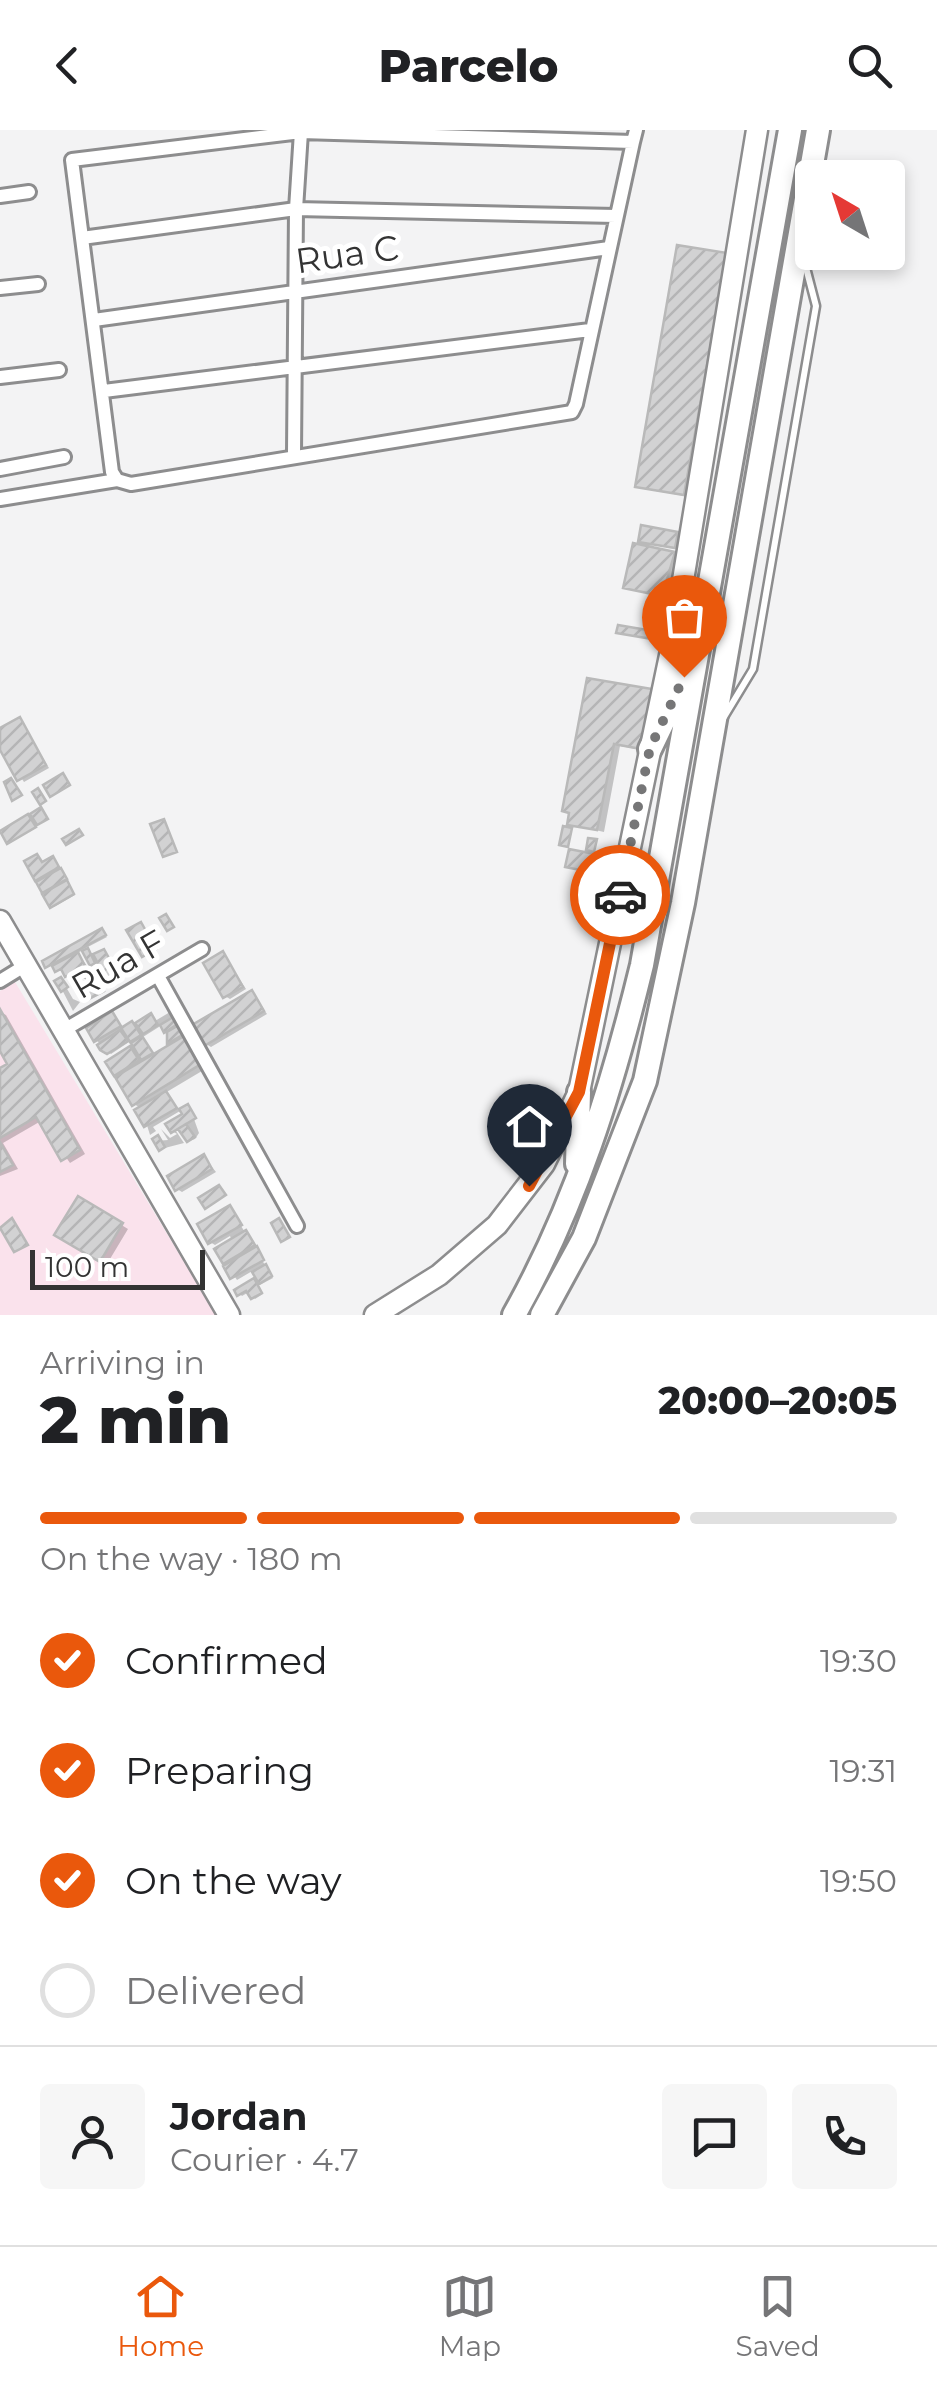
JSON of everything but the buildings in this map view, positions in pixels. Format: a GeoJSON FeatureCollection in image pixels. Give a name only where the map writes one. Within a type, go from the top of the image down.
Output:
{"type":"FeatureCollection","features":[{"type":"Feature","properties":{"kind":"highway"},"geometry":{"type":"LineString","coordinates":[[514,1315],[555,1240],[576,1186],[614,1082],[642,965],[790,130]]}},
{"type":"Feature","properties":{"kind":"highway"},"geometry":{"type":"LineString","coordinates":[[542,1315],[584,1238],[645,1081],[680,920],[818,130]]}},
{"type":"Feature","properties":{"kind":"highway"},"geometry":{"type":"LineString","coordinates":[[650,748],[701,642]]}},
{"type":"Feature","properties":{"kind":"highway"},"geometry":{"type":"LineString","coordinates":[[576,1186],[579,1092]]}},
{"type":"Feature","properties":{"kind":"main road"},"geometry":{"type":"LineString","coordinates":[[375,1315],[439,1275],[496,1225],[544,1164],[579,1092],[694,525],[758,130]]}},
{"type":"Feature","properties":{"kind":"main road"},"geometry":{"type":"LineString","coordinates":[[0,921],[229,1315]]}},
{"type":"Feature","properties":{"kind":"street"},"geometry":{"type":"LineString","coordinates":[[294,454],[296,209],[301,132]]}},
{"type":"Feature","properties":{"kind":"street"},"geometry":{"type":"LineString","coordinates":[[0,499],[117,480],[132,484],[294,454],[572,412],[634,136],[301,132],[74,158],[69,166],[94,320],[112,472],[117,480]]}},
{"type":"Feature","properties":{"kind":"street"},"geometry":{"type":"LineString","coordinates":[[0,196],[28,192]]}},
{"type":"Feature","properties":{"kind":"street"},"geometry":{"type":"LineString","coordinates":[[82,238],[296,209],[616,216]]}},
{"type":"Feature","properties":{"kind":"street","name":"Rua C"},"geometry":{"type":"LineString","coordinates":[[94,320],[609,248]]}},
{"type":"Feature","properties":{"kind":"street"},"geometry":{"type":"LineString","coordinates":[[0,288],[38,284]]}},
{"type":"Feature","properties":{"kind":"street"},"geometry":{"type":"LineString","coordinates":[[104,392],[590,330]]}},
{"type":"Feature","properties":{"kind":"street"},"geometry":{"type":"LineString","coordinates":[[0,376],[59,370]]}},
{"type":"Feature","properties":{"kind":"street"},"geometry":{"type":"LineString","coordinates":[[0,469],[64,457]]}},
{"type":"Feature","properties":{"kind":"street","name":"Rua F"},"geometry":{"type":"LineString","coordinates":[[64,1030],[202,949]]}},
{"type":"Feature","properties":{"kind":"street"},"geometry":{"type":"LineString","coordinates":[[0,981],[26,965]]}},
{"type":"Feature","properties":{"kind":"street"},"geometry":{"type":"LineString","coordinates":[[158,976],[297,1226]]}},
{"type":"Feature","properties":{"kind":"shaded area"},"geometry":{"type":"Polygon","coordinates":[[[15,982],[216,1315],[0,1315],[0,991],[15,982]]]}},
{"type":"Feature","properties":{"kind":"way so far"},"geometry":{"type":"LineString","coordinates":[[620,895],[650,748],[684,677]]}},
{"type":"Feature","properties":{"kind":"route"},"geometry":{"type":"LineString","coordinates":[[529,1186],[557,1140],[579,1092],[620,895]]}}]}
